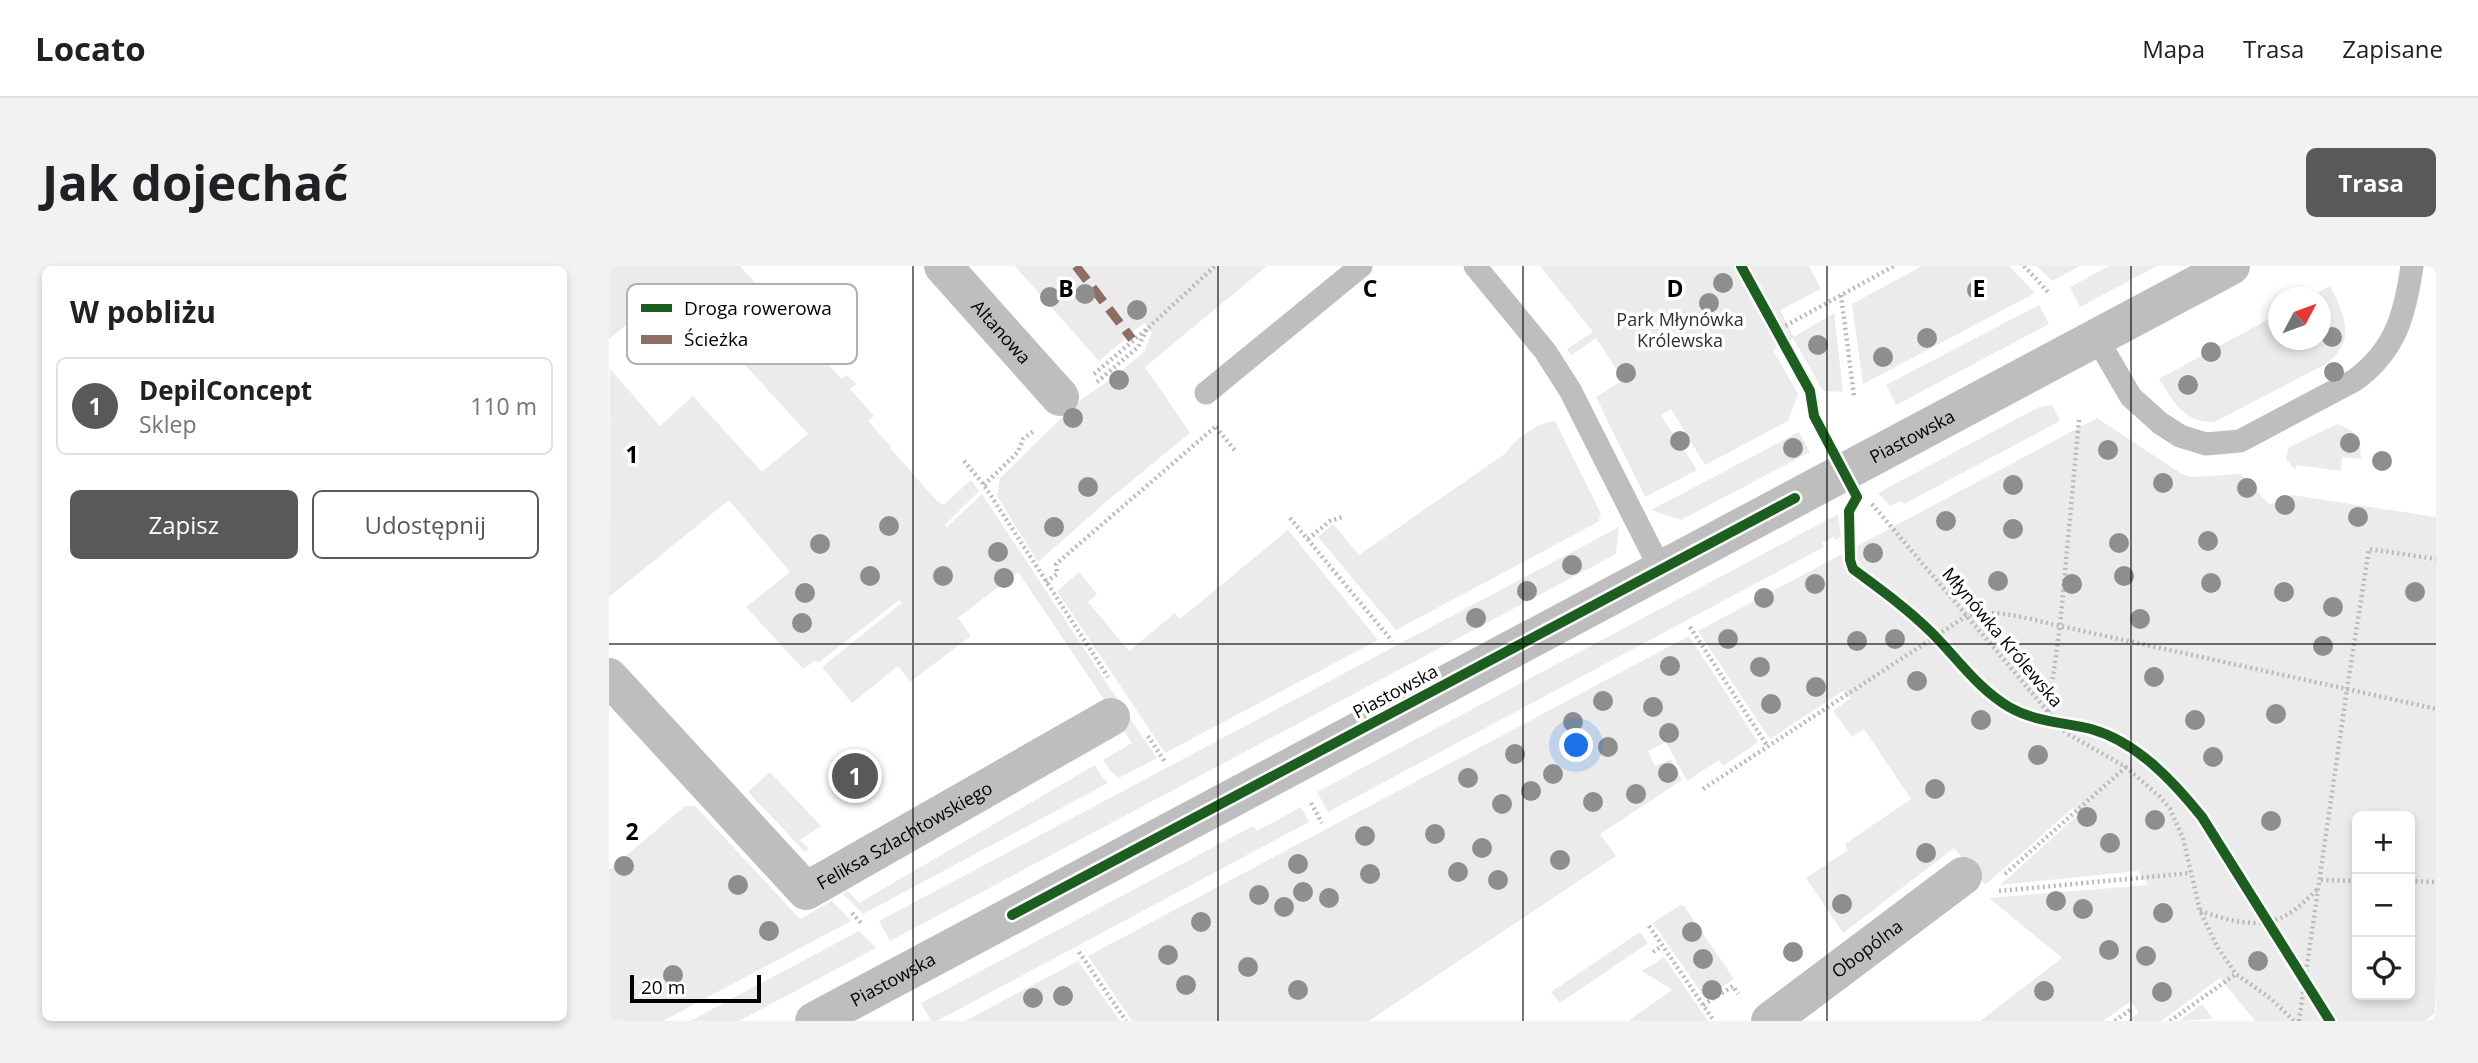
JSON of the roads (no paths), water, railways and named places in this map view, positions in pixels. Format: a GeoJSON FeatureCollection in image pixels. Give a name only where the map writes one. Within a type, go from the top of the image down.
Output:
{"type":"FeatureCollection","features":[{"type":"Feature","properties":{"kind":"street","name":"Altanowa"},"geometry":{"type":"LineString","coordinates":[[943,266],[1063,400]]}},
{"type":"Feature","properties":{"kind":"street","name":"Piastowska"},"geometry":{"type":"LineString","coordinates":[[814,1021],[2231,266]]}},
{"type":"Feature","properties":{"kind":"street","name":"Feliksa Szlachtowskiego"},"geometry":{"type":"LineString","coordinates":[[609,677],[806,891],[1122,709]]}},
{"type":"Feature","properties":{"kind":"street","name":"Obopólna"},"geometry":{"type":"LineString","coordinates":[[1770,1021],[1973,884]]}},
{"type":"Feature","properties":{"kind":"lane"},"geometry":{"type":"LineString","coordinates":[[1206,393],[1361,266]]}},
{"type":"Feature","properties":{"kind":"lane"},"geometry":{"type":"LineString","coordinates":[[1475,266],[1545,351],[1570,390],[1661,570]]}},
{"type":"Feature","properties":{"kind":"lane"},"geometry":{"type":"LineString","coordinates":[[2095,337],[2125,390],[2159,423],[2193,442],[2206,444],[2240,441],[2369,370],[2383,355],[2393,338],[2408,294],[2412,266]]}},
{"type":"Feature","properties":{"kind":"place","name":"DepilConcept"},"geometry":{"type":"Point","coordinates":[855,776]}},
{"type":"Feature","properties":{"kind":"park label","name":"Park Młynówka Królewska"},"geometry":{"type":"Point","coordinates":[1680,329]}}]}
